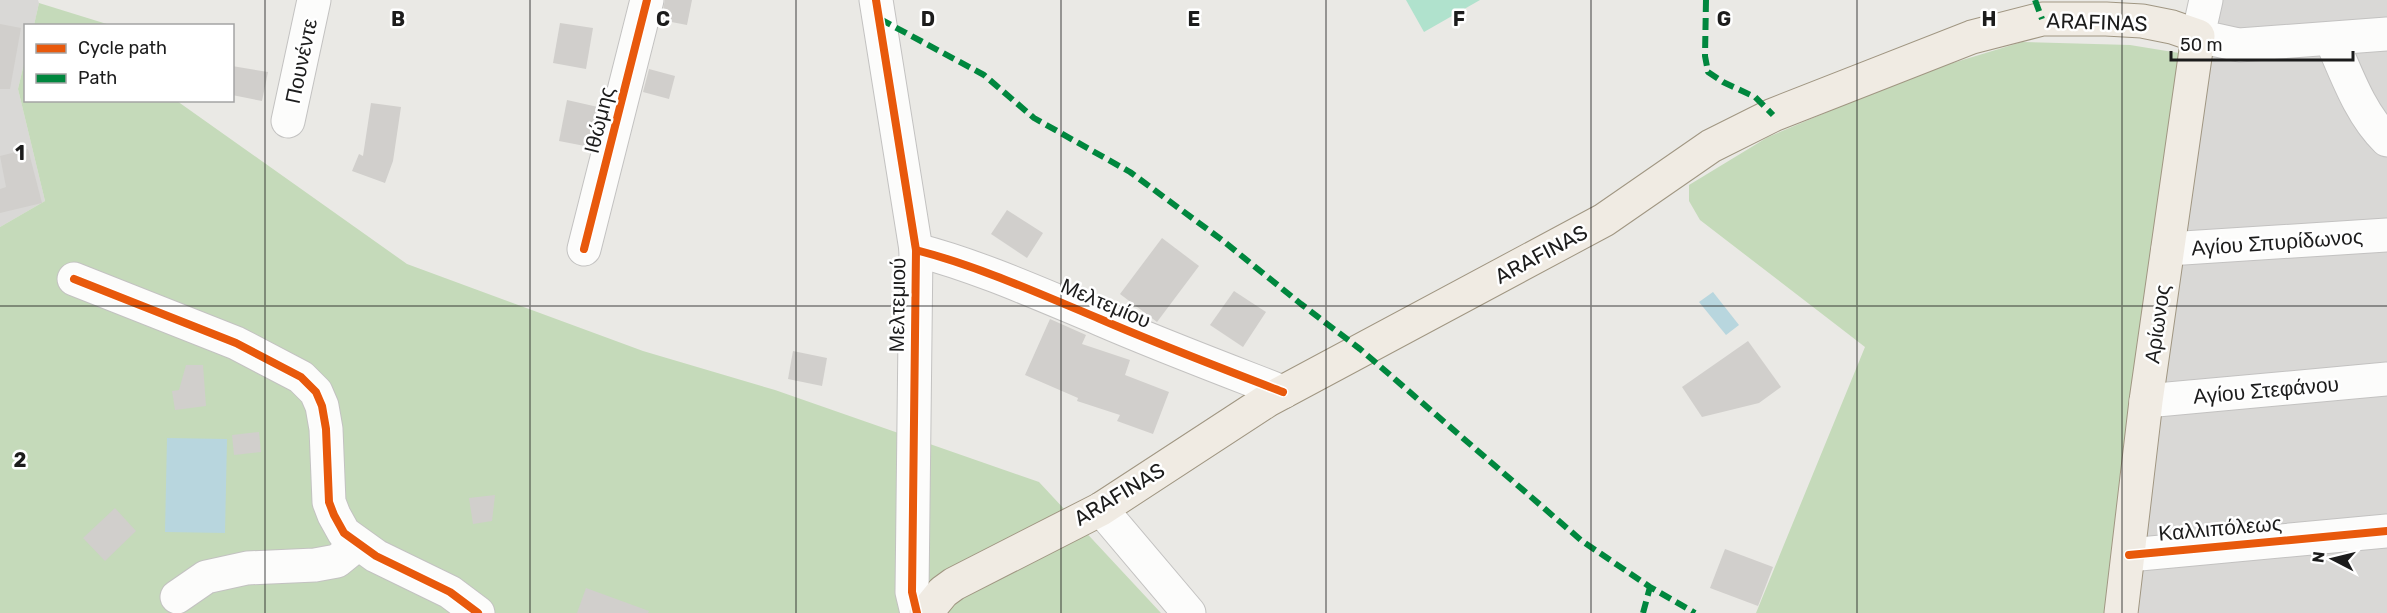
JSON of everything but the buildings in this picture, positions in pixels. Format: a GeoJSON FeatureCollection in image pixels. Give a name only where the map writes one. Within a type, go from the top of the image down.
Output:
{"type":"FeatureCollection","features":[{"type":"Feature","properties":{"kind":"main road","name":"ARAFINAS"},"geometry":{"type":"LineString","coordinates":[[926,613],[943,592],[954,584],[1101,509],[1283,392],[1604,220],[1711,146],[1773,115],[1972,37],[2042,19],[2142,21],[2172,27],[2198,36]]}},
{"type":"Feature","properties":{"kind":"main road","name":"Αρίωνος"},"geometry":{"type":"LineString","coordinates":[[2121,613],[2146,401],[2198,36]]}},
{"type":"Feature","properties":{"kind":"street","name":"Πουνέντε"},"geometry":{"type":"LineString","coordinates":[[288,121],[314,0]]}},
{"type":"Feature","properties":{"kind":"street","name":"Ιθώμης"},"geometry":{"type":"LineString","coordinates":[[584,249],[647,0]]}},
{"type":"Feature","properties":{"kind":"street","name":"Μελτεμιού"},"geometry":{"type":"LineString","coordinates":[[876,0],[916,249],[912,592],[917,613]]}},
{"type":"Feature","properties":{"kind":"street"},"geometry":{"type":"LineString","coordinates":[[2206,0],[2198,36],[2239,45],[2387,34]]}},
{"type":"Feature","properties":{"kind":"street"},"geometry":{"type":"LineString","coordinates":[[2331,39],[2355,94],[2377,131],[2387,140]]}},
{"type":"Feature","properties":{"kind":"street","name":"Αγίου Σπυρίδωνος"},"geometry":{"type":"LineString","coordinates":[[2168,249],[2387,235]]}},
{"type":"Feature","properties":{"kind":"street","name":"Μελτεμίου"},"geometry":{"type":"LineString","coordinates":[[916,249],[938,255],[1033,292],[1176,352],[1283,392]]}},
{"type":"Feature","properties":{"kind":"street"},"geometry":{"type":"LineString","coordinates":[[74,279],[236,343],[301,377],[316,392],[322,406],[326,429],[329,502],[344,533],[376,556],[450,592],[478,613]]}},
{"type":"Feature","properties":{"kind":"street","name":"Αγίου Στεφάνου"},"geometry":{"type":"LineString","coordinates":[[2146,401],[2387,379]]}},
{"type":"Feature","properties":{"kind":"street"},"geometry":{"type":"LineString","coordinates":[[1101,509],[1189,613]]}},
{"type":"Feature","properties":{"kind":"street","name":"Καλλιπόλεως"},"geometry":{"type":"LineString","coordinates":[[2129,555],[2387,531]]}},
{"type":"Feature","properties":{"kind":"street"},"geometry":{"type":"LineString","coordinates":[[177,597],[206,577],[247,568],[315,565],[337,561],[358,544]]}},
{"type":"Feature","properties":{"kind":"shaded area"},"geometry":{"type":"Polygon","coordinates":[[[0,0],[38,0],[34,24],[24,24],[24,63],[18,89],[45,201],[0,227],[0,0]]]}},
{"type":"Feature","properties":{"kind":"shaded area"},"geometry":{"type":"Polygon","coordinates":[[[2218,0],[2387,0],[2387,613],[2138,613],[2159,395],[2218,0]]]}},
{"type":"Feature","properties":{"kind":"green space"},"geometry":{"type":"Polygon","coordinates":[[[1406,0],[1480,0],[1424,32],[1406,0]]]}},
{"type":"Feature","properties":{"kind":"green space"},"geometry":{"type":"Polygon","coordinates":[[[39,3],[107,24],[34,24],[39,3]]]}},
{"type":"Feature","properties":{"kind":"green space"},"geometry":{"type":"Polygon","coordinates":[[[2022,42],[2130,45],[2179,53],[2106,613],[1756,613],[1865,347],[1700,220],[1689,201],[1689,185],[1768,137],[1903,78],[2022,42]]]}},
{"type":"Feature","properties":{"kind":"green space"},"geometry":{"type":"Polygon","coordinates":[[[24,63],[24,102],[178,102],[407,264],[643,351],[775,390],[1039,482],[1161,613],[0,613],[0,227],[45,201],[18,89],[24,63]]]}},
{"type":"Feature","properties":{"kind":"water"},"geometry":{"type":"Polygon","coordinates":[[[1713,292],[1739,325],[1726,335],[1699,302],[1713,292]]]}},
{"type":"Feature","properties":{"kind":"water"},"geometry":{"type":"Polygon","coordinates":[[[167,438],[227,439],[225,533],[165,532],[167,438]]]}},
{"type":"Feature","properties":{"kind":"marked path"},"geometry":{"type":"LineString","coordinates":[[1706,0],[1705,56],[1708,72],[1755,97],[1773,115]]}},
{"type":"Feature","properties":{"kind":"marked path"},"geometry":{"type":"LineString","coordinates":[[2035,0],[2042,19]]}},
{"type":"Feature","properties":{"kind":"marked path"},"geometry":{"type":"LineString","coordinates":[[880,19],[984,75],[1034,118],[1130,172],[1222,240],[1360,349],[1582,541],[1650,587],[1695,613]]}},
{"type":"Feature","properties":{"kind":"marked path"},"geometry":{"type":"LineString","coordinates":[[1643,613],[1650,587]]}},
{"type":"Feature","properties":{"kind":"cycle path"},"geometry":{"type":"LineString","coordinates":[[584,249],[647,0]]}},
{"type":"Feature","properties":{"kind":"cycle path"},"geometry":{"type":"LineString","coordinates":[[876,0],[916,250],[912,592],[917,613]]}},
{"type":"Feature","properties":{"kind":"cycle path"},"geometry":{"type":"LineString","coordinates":[[916,250],[1009,281],[1283,392]]}},
{"type":"Feature","properties":{"kind":"cycle path"},"geometry":{"type":"LineString","coordinates":[[74,279],[236,343],[301,377],[316,392],[322,406],[326,429],[329,502],[344,533],[376,556],[450,592],[478,613]]}},
{"type":"Feature","properties":{"kind":"cycle path"},"geometry":{"type":"LineString","coordinates":[[2129,555],[2387,531]]}}]}
